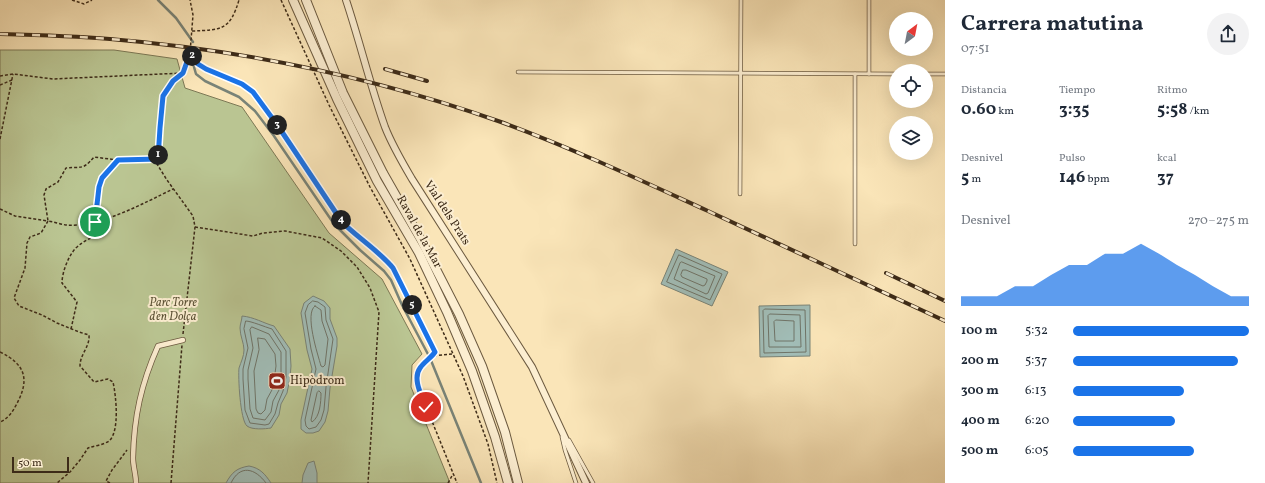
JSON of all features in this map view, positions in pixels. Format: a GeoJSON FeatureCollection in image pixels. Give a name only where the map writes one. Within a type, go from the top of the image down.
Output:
{"type":"FeatureCollection","features":[{"type":"Feature","properties":{"kind":"street","name":"Raval de la Mar"},"geometry":{"type":"LineString","coordinates":[[293,0],[337,99],[377,181],[419,253],[447,312],[472,371],[496,437],[508,483]]}},
{"type":"Feature","properties":{"kind":"street","name":"Raval de la Mar"},"geometry":{"type":"LineString","coordinates":[[306,0],[343,93],[383,173],[420,238],[459,314],[482,366],[505,432],[518,483]]}},
{"type":"Feature","properties":{"kind":"street","name":"Vial dels Prats"},"geometry":{"type":"LineString","coordinates":[[346,0],[374,94],[396,152],[532,367],[586,483]]}},
{"type":"Feature","properties":{"kind":"street"},"geometry":{"type":"LineString","coordinates":[[136,483],[133,460],[138,406],[144,380],[158,346],[182,340]]}},
{"type":"Feature","properties":{"kind":"lane"},"geometry":{"type":"LineString","coordinates":[[740,194],[741,0]]}},
{"type":"Feature","properties":{"kind":"lane"},"geometry":{"type":"LineString","coordinates":[[869,0],[869,74]]}},
{"type":"Feature","properties":{"kind":"lane"},"geometry":{"type":"LineString","coordinates":[[518,72],[889,74]]}},
{"type":"Feature","properties":{"kind":"lane"},"geometry":{"type":"LineString","coordinates":[[855,74],[855,244]]}},
{"type":"Feature","properties":{"kind":"lane"},"geometry":{"type":"LineString","coordinates":[[933,74],[945,74]]}},
{"type":"Feature","properties":{"kind":"lane","name":"Vial dels Prats"},"geometry":{"type":"LineString","coordinates":[[560,425],[565,450],[576,483]]}},
{"type":"Feature","properties":{"kind":"lane","name":"Vial dels Prats"},"geometry":{"type":"LineString","coordinates":[[560,425],[593,483]]}},
{"type":"Feature","properties":{"kind":"path"},"geometry":{"type":"LineString","coordinates":[[72,0],[84,4],[92,0]]}},
{"type":"Feature","properties":{"kind":"path"},"geometry":{"type":"LineString","coordinates":[[171,483],[182,340],[195,227],[193,216],[157,164],[163,96],[173,81],[183,73],[190,53],[193,16],[190,0]]}},
{"type":"Feature","properties":{"kind":"path"},"geometry":{"type":"LineString","coordinates":[[192,31],[209,30],[229,23],[235,13],[239,0]]}},
{"type":"Feature","properties":{"kind":"path"},"geometry":{"type":"LineString","coordinates":[[281,0],[332,112],[370,187],[410,259],[462,376],[488,444],[497,483]]}},
{"type":"Feature","properties":{"kind":"path"},"geometry":{"type":"LineString","coordinates":[[190,53],[198,64],[206,69],[242,84],[253,92],[278,126],[342,222],[393,268],[435,352],[419,368],[417,379],[421,394],[458,483]]}},
{"type":"Feature","properties":{"kind":"path"},"geometry":{"type":"LineString","coordinates":[[0,76],[13,74],[52,79],[183,73]]}},
{"type":"Feature","properties":{"kind":"path"},"geometry":{"type":"LineString","coordinates":[[0,139],[13,74]]}},
{"type":"Feature","properties":{"kind":"path"},"geometry":{"type":"LineString","coordinates":[[0,85],[12,80]]}},
{"type":"Feature","properties":{"kind":"path"},"geometry":{"type":"LineString","coordinates":[[57,483],[70,472],[88,448],[108,441],[114,435],[116,401],[113,382],[108,378],[94,382],[80,366],[80,360],[90,341],[89,335],[19,306],[14,298],[25,268],[27,243],[30,237],[41,233],[48,221],[44,195],[46,189],[58,182],[66,168],[81,168],[86,166],[94,157],[118,160],[158,159]]}},
{"type":"Feature","properties":{"kind":"path"},"geometry":{"type":"LineString","coordinates":[[95,222],[99,187],[102,178],[118,160]]}},
{"type":"Feature","properties":{"kind":"path"},"geometry":{"type":"LineString","coordinates":[[0,209],[15,216],[67,225],[95,222],[124,212],[173,189]]}},
{"type":"Feature","properties":{"kind":"path"},"geometry":{"type":"LineString","coordinates":[[70,328],[77,302],[62,283],[64,269],[75,249],[94,237],[102,226],[104,219]]}},
{"type":"Feature","properties":{"kind":"path"},"geometry":{"type":"LineString","coordinates":[[195,227],[252,236],[263,233],[285,231],[322,238],[341,251],[357,267],[370,288],[379,312],[368,483]]}},
{"type":"Feature","properties":{"kind":"path"},"geometry":{"type":"LineString","coordinates":[[0,352],[13,358],[21,368],[25,383],[21,396],[13,411],[0,422]]}},
{"type":"Feature","properties":{"kind":"path"},"geometry":{"type":"LineString","coordinates":[[432,356],[452,354]]}},
{"type":"Feature","properties":{"kind":"path"},"geometry":{"type":"LineString","coordinates":[[110,483],[106,481],[112,470],[135,438]]}},
{"type":"Feature","properties":{"kind":"path"},"geometry":{"type":"LineString","coordinates":[[448,483],[453,474]]}},
{"type":"Feature","properties":{"kind":"green space","name":"Parc Torre d'en Dolça"},"geometry":{"type":"Polygon","coordinates":[[[0,50],[114,50],[177,59],[185,88],[242,107],[329,233],[382,279],[422,354],[412,365],[411,387],[450,483],[0,483],[0,50]]]}},
{"type":"Feature","properties":{"kind":"water"},"geometry":{"type":"Polygon","coordinates":[[[676,249],[728,272],[712,306],[661,284],[676,249]]]}},
{"type":"Feature","properties":{"kind":"water"},"geometry":{"type":"Polygon","coordinates":[[[313,296],[324,301],[330,308],[330,319],[337,338],[337,346],[328,411],[325,422],[319,431],[306,433],[301,429],[301,420],[312,369],[307,350],[301,313],[304,303],[313,296]]]}},
{"type":"Feature","properties":{"kind":"water"},"geometry":{"type":"Polygon","coordinates":[[[810,305],[810,356],[760,357],[759,306],[810,305]]]}},
{"type":"Feature","properties":{"kind":"water"},"geometry":{"type":"Polygon","coordinates":[[[242,316],[274,326],[290,349],[291,366],[287,393],[281,404],[279,415],[271,428],[259,429],[249,427],[247,426],[243,416],[240,398],[239,373],[244,350],[240,331],[242,316]]]}},
{"type":"Feature","properties":{"kind":"water"},"geometry":{"type":"Polygon","coordinates":[[[314,461],[317,473],[317,483],[302,483],[303,475],[308,463],[314,461]]]}},
{"type":"Feature","properties":{"kind":"water"},"geometry":{"type":"Polygon","coordinates":[[[249,466],[262,472],[271,483],[226,483],[235,471],[249,466]]]}},
{"type":"Feature","properties":{"kind":"waterway"},"geometry":{"type":"LineString","coordinates":[[158,0],[176,18],[193,42]]}},
{"type":"Feature","properties":{"kind":"waterway"},"geometry":{"type":"LineString","coordinates":[[190,53],[196,74],[205,81],[239,97],[255,111],[274,136],[334,224],[384,271],[391,280],[402,305],[430,358],[481,483]]}},
{"type":"Feature","properties":{"kind":"railway"},"geometry":{"type":"LineString","coordinates":[[0,34],[110,39],[209,50],[259,58],[358,79],[454,106],[527,132],[606,165],[945,321]]}},
{"type":"Feature","properties":{"kind":"railway"},"geometry":{"type":"LineString","coordinates":[[385,69],[427,81]]}},
{"type":"Feature","properties":{"kind":"railway"},"geometry":{"type":"LineString","coordinates":[[886,273],[945,301]]}},
{"type":"Feature","properties":{"kind":"place","name":"Hipòdrom"},"geometry":{"type":"Point","coordinates":[277,381]}},
{"type":"Feature","properties":{"kind":"route"},"geometry":{"type":"LineString","coordinates":[[95,222],[99,187],[102,178],[118,160],[158,159],[163,96],[173,81],[183,73],[190,53],[198,64],[206,69],[242,84],[253,92],[278,126],[342,222],[393,268],[435,352],[419,368],[417,379],[426,407]]}}]}
